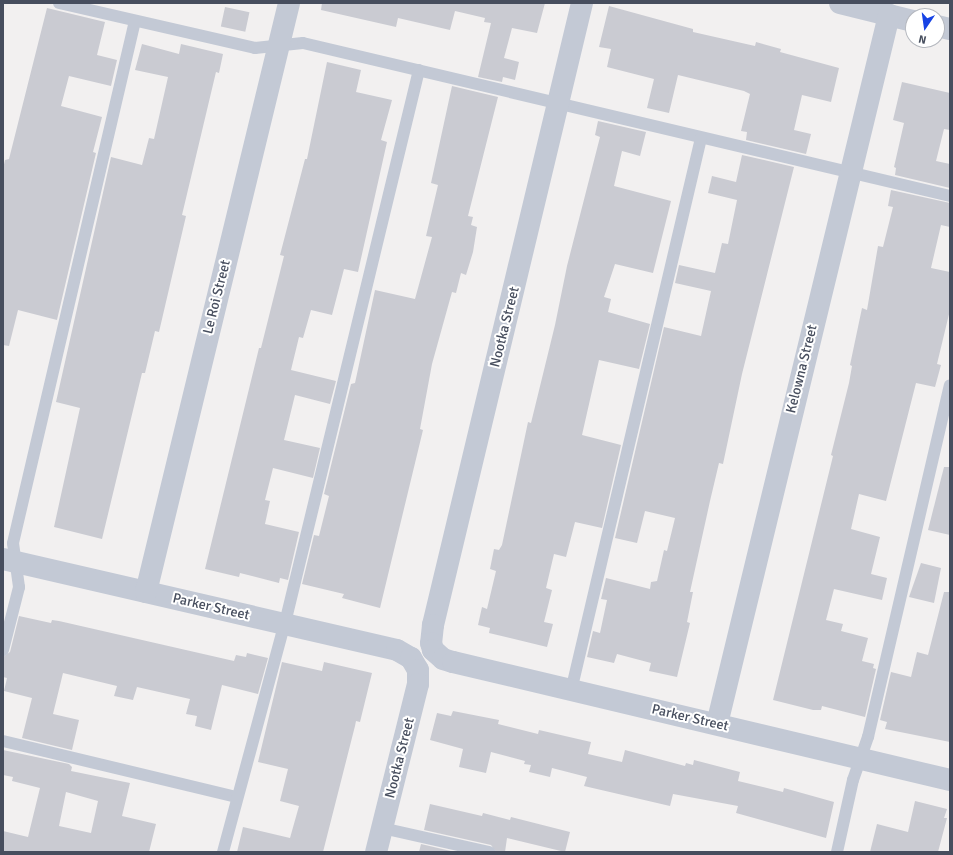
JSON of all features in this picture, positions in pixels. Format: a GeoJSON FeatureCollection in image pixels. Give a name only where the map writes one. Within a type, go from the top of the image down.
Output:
{"type":"FeatureCollection","features":[{"type":"Feature","properties":{"kind":"street","name":"Le Roi Street"},"geometry":{"type":"LineString","coordinates":[[146,592],[288,3]]}},
{"type":"Feature","properties":{"kind":"street","name":"Nootka Street"},"geometry":{"type":"LineString","coordinates":[[433,650],[431,643],[433,625],[582,3]]}},
{"type":"Feature","properties":{"kind":"street"},"geometry":{"type":"LineString","coordinates":[[840,3],[905,19]]}},
{"type":"Feature","properties":{"kind":"street","name":"Kelowna Street"},"geometry":{"type":"LineString","coordinates":[[717,724],[849,172],[889,15]]}},
{"type":"Feature","properties":{"kind":"street","name":"Parker Street"},"geometry":{"type":"LineString","coordinates":[[9,560],[396,650],[416,663]]}},
{"type":"Feature","properties":{"kind":"street","name":"Parker Street"},"geometry":{"type":"LineString","coordinates":[[433,650],[443,659],[453,662],[950,780]]}},
{"type":"Feature","properties":{"kind":"street","name":"Nootka Street"},"geometry":{"type":"LineString","coordinates":[[376,852],[418,684],[419,675],[416,663]]}},
{"type":"Feature","properties":{"kind":"lane"},"geometry":{"type":"LineString","coordinates":[[59,3],[135,22],[255,48],[303,43],[559,102],[701,138],[950,196]]}},
{"type":"Feature","properties":{"kind":"lane"},"geometry":{"type":"LineString","coordinates":[[3,650],[19,587],[9,560],[135,22]]}},
{"type":"Feature","properties":{"kind":"lane"},"geometry":{"type":"LineString","coordinates":[[223,852],[236,797],[285,623],[419,70]]}},
{"type":"Feature","properties":{"kind":"lane"},"geometry":{"type":"LineString","coordinates":[[571,690],[701,138]]}},
{"type":"Feature","properties":{"kind":"lane"},"geometry":{"type":"LineString","coordinates":[[837,852],[861,758],[950,385]]}},
{"type":"Feature","properties":{"kind":"lane"},"geometry":{"type":"LineString","coordinates":[[3,741],[236,797]]}},
{"type":"Feature","properties":{"kind":"lane"},"geometry":{"type":"LineString","coordinates":[[382,828],[489,852]]}},
{"type":"Feature","properties":{"kind":"building"},"geometry":{"type":"Polygon","coordinates":[[[322,3],[545,3],[537,33],[512,28],[504,58],[519,62],[515,80],[503,77],[502,82],[478,77],[491,23],[484,22],[485,18],[455,11],[450,30],[398,18],[396,27],[321,10],[322,3]]]}},
{"type":"Feature","properties":{"kind":"building"},"geometry":{"type":"Polygon","coordinates":[[[609,6],[693,29],[693,32],[755,46],[756,42],[781,49],[780,52],[839,68],[831,102],[802,95],[794,130],[811,134],[806,154],[746,140],[747,132],[741,131],[750,94],[744,91],[678,75],[669,113],[647,108],[654,79],[607,67],[611,49],[599,47],[609,6]]]}},
{"type":"Feature","properties":{"kind":"building"},"geometry":{"type":"Polygon","coordinates":[[[225,7],[249,12],[245,32],[221,27],[225,7]]]}},
{"type":"Feature","properties":{"kind":"building"},"geometry":{"type":"Polygon","coordinates":[[[47,8],[105,22],[97,55],[117,60],[111,86],[69,76],[61,106],[102,117],[93,152],[96,153],[57,320],[18,310],[9,346],[3,345],[3,169],[5,160],[9,159],[47,8]]]}},
{"type":"Feature","properties":{"kind":"building"},"geometry":{"type":"Polygon","coordinates":[[[142,44],[179,54],[181,44],[223,54],[219,73],[216,72],[182,215],[186,216],[159,332],[155,331],[145,373],[142,373],[102,539],[54,527],[80,408],[56,402],[111,157],[142,165],[149,138],[154,139],[168,77],[135,70],[142,44]]]}},
{"type":"Feature","properties":{"kind":"building"},"geometry":{"type":"Polygon","coordinates":[[[327,62],[361,70],[356,92],[392,100],[381,140],[387,142],[358,272],[344,269],[332,315],[311,310],[303,338],[299,337],[291,370],[336,381],[330,404],[295,395],[284,440],[320,448],[313,478],[273,468],[265,500],[270,501],[265,524],[299,532],[288,580],[280,578],[279,583],[240,573],[239,577],[205,569],[259,348],[261,348],[284,256],[280,255],[305,159],[307,159],[327,62]]]}},
{"type":"Feature","properties":{"kind":"building"},"geometry":{"type":"Polygon","coordinates":[[[902,82],[950,93],[950,130],[944,129],[936,161],[950,164],[950,188],[895,175],[896,168],[894,167],[904,123],[893,120],[902,82]]]}},
{"type":"Feature","properties":{"kind":"building"},"geometry":{"type":"Polygon","coordinates":[[[452,86],[498,97],[468,216],[473,217],[471,225],[477,227],[473,252],[466,275],[461,273],[456,293],[452,292],[432,364],[420,429],[423,430],[380,608],[342,598],[344,594],[302,584],[314,535],[319,536],[329,496],[324,494],[351,384],[355,383],[375,290],[415,299],[432,237],[426,236],[438,185],[431,183],[452,86]]]}},
{"type":"Feature","properties":{"kind":"building"},"geometry":{"type":"Polygon","coordinates":[[[598,121],[646,132],[640,156],[622,151],[614,186],[671,201],[653,273],[615,264],[604,297],[611,299],[608,312],[650,324],[639,369],[599,360],[582,435],[621,445],[602,528],[575,522],[566,557],[554,554],[546,588],[552,590],[544,622],[553,624],[547,647],[489,633],[490,628],[478,625],[482,607],[487,609],[496,571],[490,569],[494,549],[499,550],[502,545],[528,422],[531,423],[555,325],[567,266],[600,137],[595,135],[598,121]]]}},
{"type":"Feature","properties":{"kind":"building"},"geometry":{"type":"Polygon","coordinates":[[[742,155],[794,167],[742,374],[723,464],[719,463],[710,501],[690,592],[693,592],[687,622],[690,623],[677,677],[649,671],[651,663],[617,654],[614,663],[587,657],[593,631],[600,633],[607,600],[601,599],[606,578],[650,589],[651,582],[657,581],[664,550],[667,551],[675,518],[645,511],[637,543],[615,538],[664,327],[701,336],[711,291],[675,283],[679,265],[715,273],[722,243],[728,244],[737,200],[708,193],[712,176],[736,182],[742,155]]]}},
{"type":"Feature","properties":{"kind":"building"},"geometry":{"type":"Polygon","coordinates":[[[891,190],[950,203],[950,227],[941,225],[931,268],[950,272],[950,310],[937,364],[941,365],[935,387],[916,383],[886,501],[859,494],[851,529],[880,537],[871,574],[887,578],[882,600],[834,589],[826,620],[843,624],[841,631],[868,638],[862,661],[874,664],[873,668],[876,669],[865,717],[822,706],[821,710],[813,710],[773,700],[833,456],[831,455],[849,383],[852,366],[850,365],[862,308],[867,310],[878,246],[883,247],[893,207],[888,206],[891,190]]]}},
{"type":"Feature","properties":{"kind":"building"},"geometry":{"type":"Polygon","coordinates":[[[944,467],[950,467],[950,535],[928,530],[944,467]]]}},
{"type":"Feature","properties":{"kind":"building"},"geometry":{"type":"Polygon","coordinates":[[[921,563],[941,568],[934,603],[909,597],[921,563]]]}},
{"type":"Feature","properties":{"kind":"building"},"geometry":{"type":"Polygon","coordinates":[[[944,592],[950,592],[950,742],[885,729],[887,722],[880,720],[891,672],[911,677],[917,652],[928,655],[944,592]]]}},
{"type":"Feature","properties":{"kind":"building"},"geometry":{"type":"Polygon","coordinates":[[[19,616],[51,623],[52,620],[59,621],[234,661],[236,655],[246,657],[247,653],[268,658],[258,694],[222,685],[211,730],[195,726],[197,716],[186,714],[190,699],[137,687],[133,700],[114,696],[117,686],[63,673],[53,714],[79,720],[72,750],[22,738],[32,698],[4,691],[7,678],[3,677],[3,657],[10,652],[19,616]]]}},
{"type":"Feature","properties":{"kind":"building"},"geometry":{"type":"Polygon","coordinates":[[[282,662],[322,671],[324,662],[372,673],[360,722],[356,721],[323,852],[237,852],[243,827],[290,838],[299,806],[280,801],[288,769],[258,762],[282,662]]]}},
{"type":"Feature","properties":{"kind":"building"},"geometry":{"type":"Polygon","coordinates":[[[453,711],[499,720],[498,724],[538,734],[539,730],[591,742],[588,754],[622,762],[625,750],[685,766],[686,763],[693,765],[694,760],[740,772],[738,781],[783,792],[784,788],[834,802],[826,838],[736,813],[738,806],[673,794],[670,806],[584,786],[587,777],[552,768],[550,777],[529,772],[531,765],[524,764],[525,761],[491,752],[486,773],[459,767],[463,749],[430,740],[437,713],[451,716],[453,711]]]}},
{"type":"Feature","properties":{"kind":"building"},"geometry":{"type":"Polygon","coordinates":[[[3,750],[69,764],[72,767],[71,771],[130,783],[122,816],[156,824],[149,852],[3,852],[3,831],[28,837],[40,788],[12,781],[13,777],[3,775],[3,750]],[[66,792],[59,826],[91,833],[98,801],[66,792]]]}},
{"type":"Feature","properties":{"kind":"building"},"geometry":{"type":"Polygon","coordinates":[[[915,801],[947,809],[944,818],[947,818],[938,852],[870,852],[877,824],[908,832],[915,801]]]}},
{"type":"Feature","properties":{"kind":"building"},"geometry":{"type":"Polygon","coordinates":[[[430,804],[482,816],[483,813],[510,820],[511,817],[570,832],[565,852],[507,838],[505,852],[496,852],[491,845],[424,830],[430,804]]]}},
{"type":"Feature","properties":{"kind":"building"},"geometry":{"type":"Polygon","coordinates":[[[421,844],[455,852],[419,852],[421,844]]]}}]}
